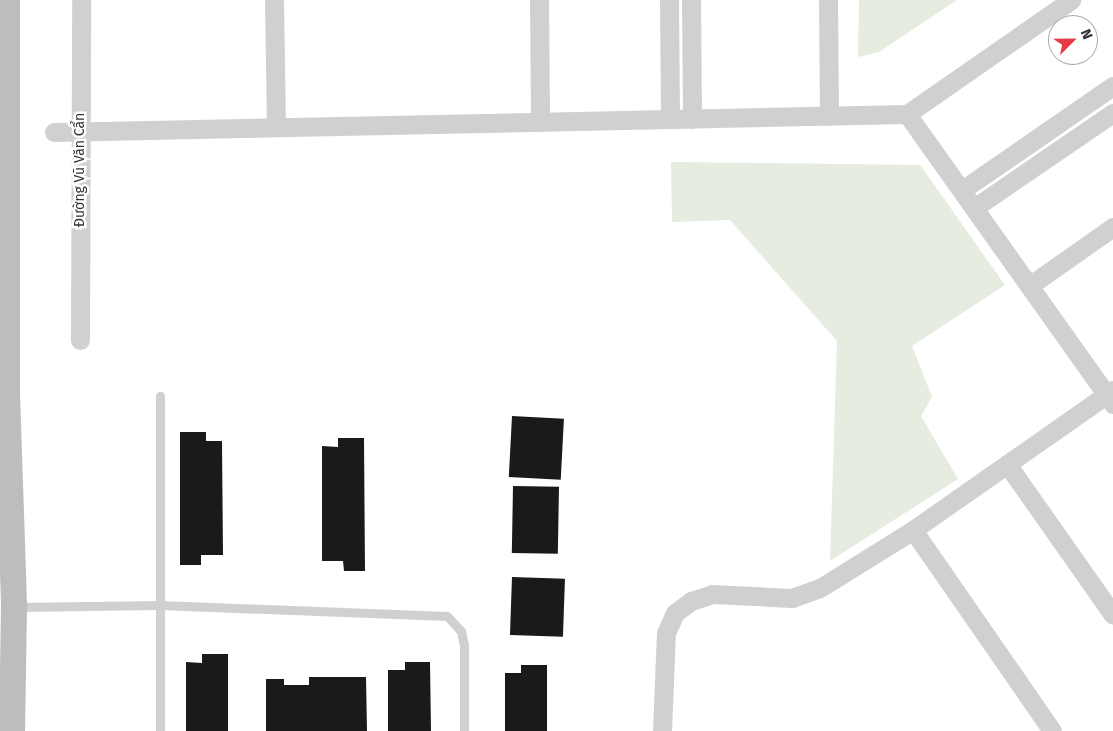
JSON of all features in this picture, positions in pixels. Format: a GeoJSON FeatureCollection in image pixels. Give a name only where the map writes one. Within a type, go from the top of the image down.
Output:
{"type":"FeatureCollection","features":[{"type":"Feature","properties":{"kind":"main road"},"geometry":{"type":"LineString","coordinates":[[7,0],[4,41],[4,403],[14,607],[6,672],[12,731]]}},
{"type":"Feature","properties":{"kind":"street","name":"Đường Vũ Văn Cẩn"},"geometry":{"type":"LineString","coordinates":[[80,0],[80,340]]}},
{"type":"Feature","properties":{"kind":"street"},"geometry":{"type":"LineString","coordinates":[[274,0],[276,127]]}},
{"type":"Feature","properties":{"kind":"street"},"geometry":{"type":"LineString","coordinates":[[539,0],[540,122]]}},
{"type":"Feature","properties":{"kind":"street"},"geometry":{"type":"LineString","coordinates":[[669,0],[670,119]]}},
{"type":"Feature","properties":{"kind":"street"},"geometry":{"type":"LineString","coordinates":[[691,0],[692,119]]}},
{"type":"Feature","properties":{"kind":"street"},"geometry":{"type":"LineString","coordinates":[[828,0],[829,116]]}},
{"type":"Feature","properties":{"kind":"street"},"geometry":{"type":"LineString","coordinates":[[54,132],[907,114],[1071,0]]}},
{"type":"Feature","properties":{"kind":"street"},"geometry":{"type":"LineString","coordinates":[[962,190],[1113,86]]}},
{"type":"Feature","properties":{"kind":"street"},"geometry":{"type":"LineString","coordinates":[[974,208],[1113,113]]}},
{"type":"Feature","properties":{"kind":"street"},"geometry":{"type":"LineString","coordinates":[[662,731],[666,633],[675,613],[691,601],[712,594],[792,598],[820,588],[914,530],[1007,464],[1111,396],[1029,286],[907,114]]}},
{"type":"Feature","properties":{"kind":"street"},"geometry":{"type":"LineString","coordinates":[[1029,286],[1113,227]]}},
{"type":"Feature","properties":{"kind":"street"},"geometry":{"type":"LineString","coordinates":[[1007,464],[1113,614]]}},
{"type":"Feature","properties":{"kind":"street"},"geometry":{"type":"LineString","coordinates":[[914,530],[1052,731]]}},
{"type":"Feature","properties":{"kind":"lane"},"geometry":{"type":"LineString","coordinates":[[160,396],[160,731]]}},
{"type":"Feature","properties":{"kind":"lane"},"geometry":{"type":"LineString","coordinates":[[14,607],[160,605],[447,616],[461,631],[464,645],[464,731]]}},
{"type":"Feature","properties":{"kind":"shaded area"},"geometry":{"type":"Polygon","coordinates":[[[859,0],[957,0],[879,52],[858,57],[859,0]]]}},
{"type":"Feature","properties":{"kind":"shaded area"},"geometry":{"type":"Polygon","coordinates":[[[671,162],[920,165],[1005,285],[912,346],[932,397],[921,416],[958,479],[830,561],[837,341],[730,220],[672,222],[671,162]]]}},
{"type":"Feature","properties":{"kind":"building"},"geometry":{"type":"Polygon","coordinates":[[[512,416],[564,419],[561,480],[509,477],[512,416]]]}},
{"type":"Feature","properties":{"kind":"building"},"geometry":{"type":"Polygon","coordinates":[[[180,432],[206,432],[206,441],[222,441],[223,555],[201,555],[201,565],[180,565],[180,432]]]}},
{"type":"Feature","properties":{"kind":"building"},"geometry":{"type":"Polygon","coordinates":[[[338,438],[364,438],[365,571],[344,571],[343,561],[322,561],[322,446],[338,447],[338,438]]]}},
{"type":"Feature","properties":{"kind":"building"},"geometry":{"type":"Polygon","coordinates":[[[513,486],[559,487],[558,554],[512,553],[513,486]]]}},
{"type":"Feature","properties":{"kind":"building"},"geometry":{"type":"Polygon","coordinates":[[[512,577],[565,579],[563,637],[510,635],[512,577]]]}},
{"type":"Feature","properties":{"kind":"building"},"geometry":{"type":"Polygon","coordinates":[[[202,654],[228,654],[228,731],[186,731],[186,662],[202,663],[202,654]]]}},
{"type":"Feature","properties":{"kind":"building"},"geometry":{"type":"Polygon","coordinates":[[[405,662],[430,662],[431,731],[388,731],[388,670],[405,670],[405,662]]]}},
{"type":"Feature","properties":{"kind":"building"},"geometry":{"type":"Polygon","coordinates":[[[521,665],[547,665],[547,731],[505,731],[505,673],[521,673],[521,665]]]}},
{"type":"Feature","properties":{"kind":"building"},"geometry":{"type":"Polygon","coordinates":[[[309,677],[366,677],[367,731],[266,731],[266,679],[284,679],[284,685],[309,685],[309,677]]]}}]}
